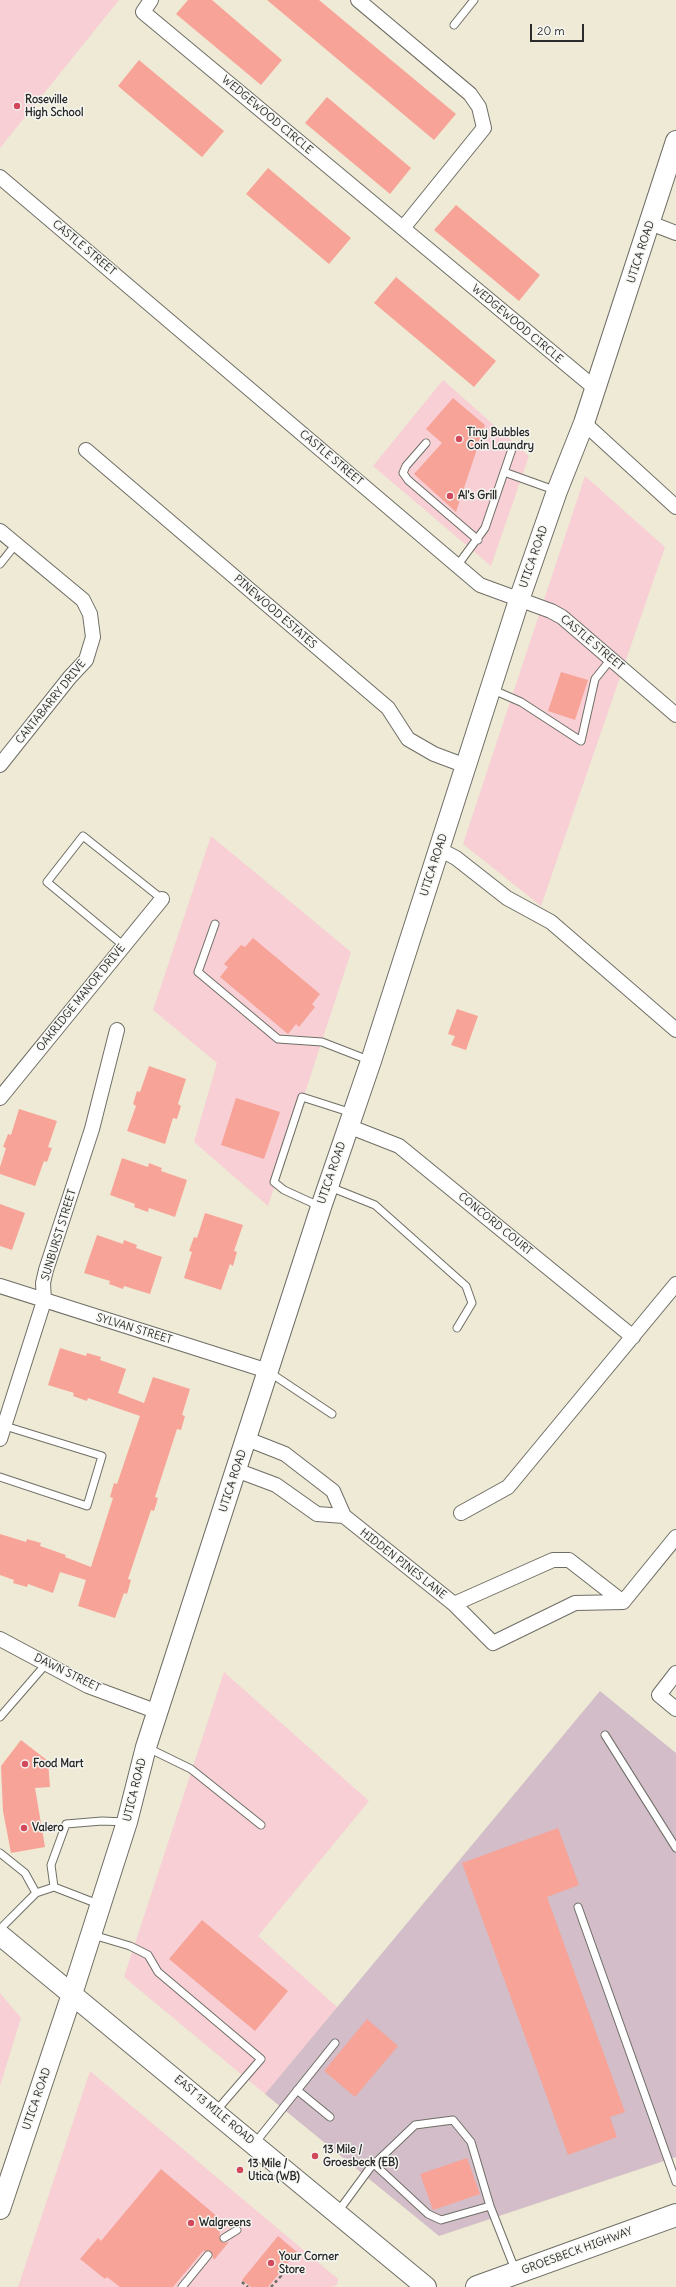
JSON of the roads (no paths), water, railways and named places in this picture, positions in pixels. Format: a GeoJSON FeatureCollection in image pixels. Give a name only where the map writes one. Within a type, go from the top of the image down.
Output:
{"type":"FeatureCollection","features":[{"type":"Feature","properties":{"kind":"main road","name":"UTICA ROAD"},"geometry":{"type":"LineString","coordinates":[[0,2209],[72,1994],[127,1822],[146,1747],[321,1207],[371,1061],[519,600],[557,491],[584,424],[596,389],[676,141]]}},
{"type":"Feature","properties":{"kind":"main road","name":"EAST 13 MILE ROAD"},"geometry":{"type":"LineString","coordinates":[[0,1935],[215,2111],[426,2287]]}},
{"type":"Feature","properties":{"kind":"main road","name":"GROESBECK HIGHWAY"},"geometry":{"type":"LineString","coordinates":[[477,2287],[676,2215]]}},
{"type":"Feature","properties":{"kind":"street","name":"WEDGEWOOD CIRCLE"},"geometry":{"type":"LineString","coordinates":[[152,0],[143,12],[596,389]]}},
{"type":"Feature","properties":{"kind":"street"},"geometry":{"type":"LineString","coordinates":[[358,0],[470,94],[479,107],[484,128],[402,228]]}},
{"type":"Feature","properties":{"kind":"street","name":"CASTLE STREET"},"geometry":{"type":"LineString","coordinates":[[0,177],[480,585],[562,617],[676,715]]}},
{"type":"Feature","properties":{"kind":"street"},"geometry":{"type":"LineString","coordinates":[[650,223],[676,233]]}},
{"type":"Feature","properties":{"kind":"street"},"geometry":{"type":"LineString","coordinates":[[584,424],[676,507]]}},
{"type":"Feature","properties":{"kind":"street","name":"PINEWOOD ESTATES"},"geometry":{"type":"LineString","coordinates":[[86,450],[388,708],[408,739],[434,754],[466,766]]}},
{"type":"Feature","properties":{"kind":"street","name":"CANTABARRY DRIVE"},"geometry":{"type":"LineString","coordinates":[[0,531],[83,600],[90,614],[93,636],[86,660],[70,677],[0,765]]}},
{"type":"Feature","properties":{"kind":"street"},"geometry":{"type":"LineString","coordinates":[[439,849],[456,858],[507,898],[551,922],[676,1030]]}},
{"type":"Feature","properties":{"kind":"street","name":"OAKRIDGE MANOR DRIVE"},"geometry":{"type":"LineString","coordinates":[[0,1098],[162,899]]}},
{"type":"Feature","properties":{"kind":"street","name":"SUNBURST STREET"},"geometry":{"type":"LineString","coordinates":[[2,1433],[44,1301],[43,1283],[46,1270],[92,1129],[117,1030]]}},
{"type":"Feature","properties":{"kind":"street","name":"CONCORD COURT"},"geometry":{"type":"LineString","coordinates":[[350,1119],[399,1146],[633,1337]]}},
{"type":"Feature","properties":{"kind":"street"},"geometry":{"type":"LineString","coordinates":[[460,1513],[508,1487],[676,1284]]}},
{"type":"Feature","properties":{"kind":"street","name":"SYLVAN STREET"},"geometry":{"type":"LineString","coordinates":[[0,1286],[268,1371]]}},
{"type":"Feature","properties":{"kind":"street","name":"HIDDEN PINES LANE"},"geometry":{"type":"LineString","coordinates":[[247,1439],[285,1454],[333,1491],[344,1516],[454,1604],[552,1560],[569,1560],[623,1602]]}},
{"type":"Feature","properties":{"kind":"street"},"geometry":{"type":"LineString","coordinates":[[236,1470],[276,1485],[317,1514],[344,1516]]}},
{"type":"Feature","properties":{"kind":"street"},"geometry":{"type":"LineString","coordinates":[[454,1604],[493,1643],[575,1603],[623,1602],[676,1538]]}},
{"type":"Feature","properties":{"kind":"street","name":"DAWN STREET"},"geometry":{"type":"LineString","coordinates":[[0,1639],[88,1686],[158,1712]]}},
{"type":"Feature","properties":{"kind":"street"},"geometry":{"type":"LineString","coordinates":[[676,1673],[658,1695],[676,1709]]}},
{"type":"Feature","properties":{"kind":"lane"},"geometry":{"type":"LineString","coordinates":[[454,25],[474,0]]}},
{"type":"Feature","properties":{"kind":"lane"},"geometry":{"type":"LineString","coordinates":[[426,443],[406,466],[403,473],[408,480],[478,540]]}},
{"type":"Feature","properties":{"kind":"lane"},"geometry":{"type":"LineString","coordinates":[[457,566],[486,528],[512,449]]}},
{"type":"Feature","properties":{"kind":"lane"},"geometry":{"type":"LineString","coordinates":[[504,472],[557,491]]}},
{"type":"Feature","properties":{"kind":"lane"},"geometry":{"type":"LineString","coordinates":[[0,564],[16,544]]}},
{"type":"Feature","properties":{"kind":"lane"},"geometry":{"type":"LineString","coordinates":[[491,689],[521,702],[581,741],[595,679],[611,659]]}},
{"type":"Feature","properties":{"kind":"lane"},"geometry":{"type":"LineString","coordinates":[[124,946],[47,882],[82,836],[162,899]]}},
{"type":"Feature","properties":{"kind":"lane"},"geometry":{"type":"LineString","coordinates":[[215,924],[198,972],[278,1040],[322,1042],[371,1061]]}},
{"type":"Feature","properties":{"kind":"lane"},"geometry":{"type":"LineString","coordinates":[[321,1207],[284,1190],[274,1182],[302,1097],[350,1119]]}},
{"type":"Feature","properties":{"kind":"lane"},"geometry":{"type":"LineString","coordinates":[[328,1186],[375,1205],[466,1286],[472,1303],[457,1328]]}},
{"type":"Feature","properties":{"kind":"lane"},"geometry":{"type":"LineString","coordinates":[[268,1371],[332,1414]]}},
{"type":"Feature","properties":{"kind":"lane"},"geometry":{"type":"LineString","coordinates":[[0,1476],[87,1506],[102,1456],[2,1433]]}},
{"type":"Feature","properties":{"kind":"lane"},"geometry":{"type":"LineString","coordinates":[[0,1717],[46,1664]]}},
{"type":"Feature","properties":{"kind":"lane"},"geometry":{"type":"LineString","coordinates":[[605,1735],[676,1848]]}},
{"type":"Feature","properties":{"kind":"lane"},"geometry":{"type":"LineString","coordinates":[[146,1747],[190,1770],[261,1825]]}},
{"type":"Feature","properties":{"kind":"lane"},"geometry":{"type":"LineString","coordinates":[[54,1887],[51,1865],[66,1824],[102,1821],[127,1822]]}},
{"type":"Feature","properties":{"kind":"lane"},"geometry":{"type":"LineString","coordinates":[[0,1853],[25,1873],[36,1893]]}},
{"type":"Feature","properties":{"kind":"lane"},"geometry":{"type":"LineString","coordinates":[[0,1929],[36,1893],[54,1887],[100,1905]]}},
{"type":"Feature","properties":{"kind":"lane"},"geometry":{"type":"LineString","coordinates":[[578,1907],[676,2182]]}},
{"type":"Feature","properties":{"kind":"lane"},"geometry":{"type":"LineString","coordinates":[[91,1934],[130,1946],[148,1955],[158,1972],[261,2058],[215,2111]]}},
{"type":"Feature","properties":{"kind":"lane"},"geometry":{"type":"LineString","coordinates":[[254,2144],[335,2043]]}},
{"type":"Feature","properties":{"kind":"lane"},"geometry":{"type":"LineString","coordinates":[[297,2090],[330,2117]]}},
{"type":"Feature","properties":{"kind":"lane"},"geometry":{"type":"LineString","coordinates":[[337,2213],[374,2164],[415,2125],[453,2120],[471,2142],[490,2206],[516,2273]]}},
{"type":"Feature","properties":{"kind":"lane"},"geometry":{"type":"LineString","coordinates":[[374,2164],[428,2214],[441,2220],[490,2206]]}},
{"type":"Feature","properties":{"kind":"lane"},"geometry":{"type":"LineString","coordinates":[[224,2238],[238,2230]]}},
{"type":"Feature","properties":{"kind":"lane"},"geometry":{"type":"LineString","coordinates":[[182,2287],[208,2255]]}},
{"type":"Feature","properties":{"kind":"place","name":"Roseville High School"},"geometry":{"type":"Point","coordinates":[17,106]}},
{"type":"Feature","properties":{"kind":"place","name":"Tiny Bubbles Coin Laundry"},"geometry":{"type":"Point","coordinates":[459,439]}},
{"type":"Feature","properties":{"kind":"place","name":"Al's Grill"},"geometry":{"type":"Point","coordinates":[450,496]}},
{"type":"Feature","properties":{"kind":"place","name":"Food Mart"},"geometry":{"type":"Point","coordinates":[25,1764]}},
{"type":"Feature","properties":{"kind":"place","name":"Valero"},"geometry":{"type":"Point","coordinates":[24,1828]}},
{"type":"Feature","properties":{"kind":"place","name":"13 Mile / Groesbeck (EB)"},"geometry":{"type":"Point","coordinates":[315,2156]}},
{"type":"Feature","properties":{"kind":"place","name":"13 Mile / Utica (WB)"},"geometry":{"type":"Point","coordinates":[240,2170]}},
{"type":"Feature","properties":{"kind":"place","name":"Walgreens"},"geometry":{"type":"Point","coordinates":[191,2223]}},
{"type":"Feature","properties":{"kind":"place","name":"Your Corner Store"},"geometry":{"type":"Point","coordinates":[271,2263]}}]}
